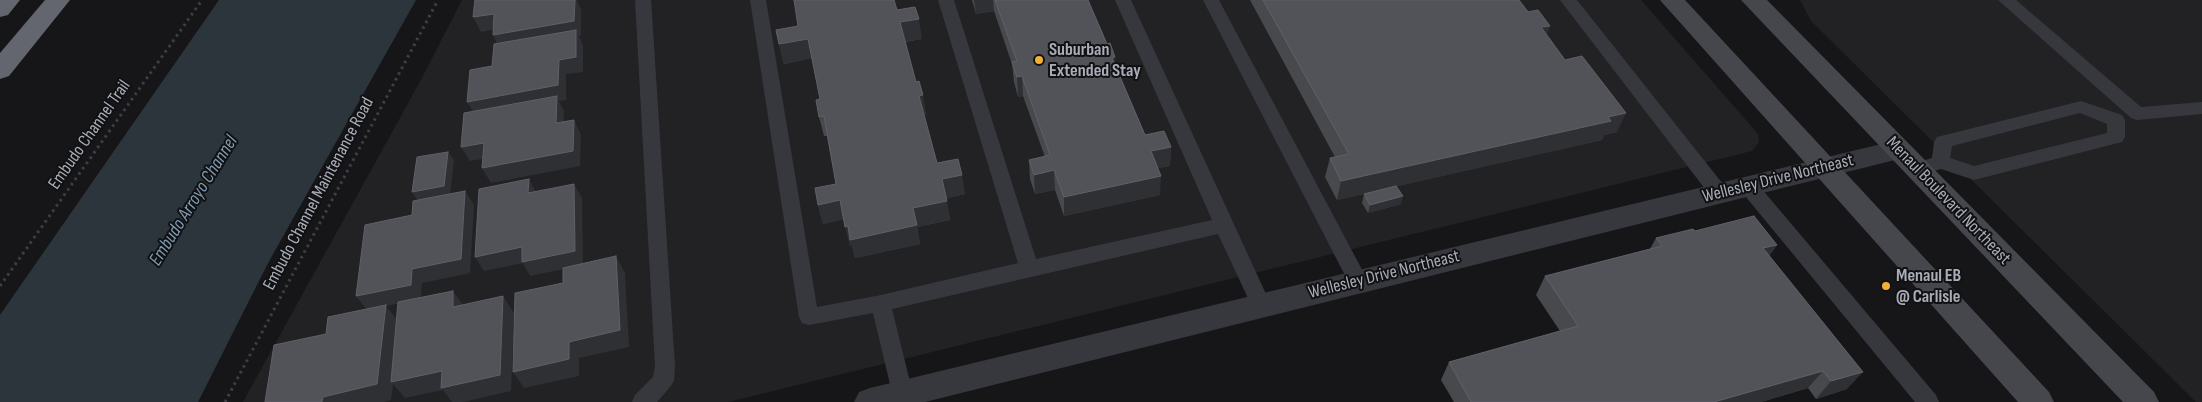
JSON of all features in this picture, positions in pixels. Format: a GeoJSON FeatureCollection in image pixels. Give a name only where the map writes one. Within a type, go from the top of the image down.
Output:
{"type":"FeatureCollection","features":[{"type":"Feature","properties":{"kind":"highway"},"geometry":{"type":"LineString","coordinates":[[0,9],[8,0]]}},
{"type":"Feature","properties":{"kind":"highway"},"geometry":{"type":"LineString","coordinates":[[0,70],[58,0]]}},
{"type":"Feature","properties":{"kind":"main road"},"geometry":{"type":"LineString","coordinates":[[1672,0],[2038,402]]}},
{"type":"Feature","properties":{"kind":"main road","name":"Menaul Boulevard Northeast"},"geometry":{"type":"LineString","coordinates":[[1753,0],[1919,160],[2143,402]]}},
{"type":"Feature","properties":{"kind":"street","name":"Wellesley Drive Northeast"},"geometry":{"type":"LineString","coordinates":[[870,402],[1824,167],[1919,160]]}},
{"type":"Feature","properties":{"kind":"lane"},"geometry":{"type":"LineString","coordinates":[[643,0],[665,366],[662,381],[643,402]]}},
{"type":"Feature","properties":{"kind":"lane"},"geometry":{"type":"LineString","coordinates":[[758,0],[809,318],[1224,226]]}},
{"type":"Feature","properties":{"kind":"lane"},"geometry":{"type":"LineString","coordinates":[[946,0],[1029,268]]}},
{"type":"Feature","properties":{"kind":"lane"},"geometry":{"type":"LineString","coordinates":[[1123,0],[1261,305]]}},
{"type":"Feature","properties":{"kind":"lane"},"geometry":{"type":"LineString","coordinates":[[1211,0],[1358,282]]}},
{"type":"Feature","properties":{"kind":"lane"},"geometry":{"type":"LineString","coordinates":[[1568,0],[1719,192]]}},
{"type":"Feature","properties":{"kind":"lane"},"geometry":{"type":"LineString","coordinates":[[2006,0],[2137,114]]}},
{"type":"Feature","properties":{"kind":"lane"},"geometry":{"type":"LineString","coordinates":[[1919,160],[1943,142],[2081,107],[2116,120],[2137,114],[2202,108]]}},
{"type":"Feature","properties":{"kind":"lane"},"geometry":{"type":"LineString","coordinates":[[1919,160],[1974,173],[2116,137],[2116,120]]}},
{"type":"Feature","properties":{"kind":"lane"},"geometry":{"type":"LineString","coordinates":[[1748,186],[1928,402]]}},
{"type":"Feature","properties":{"kind":"lane"},"geometry":{"type":"LineString","coordinates":[[881,303],[902,394]]}},
{"type":"Feature","properties":{"kind":"path","name":"Embudo Channel Trail"},"geometry":{"type":"LineString","coordinates":[[0,286],[202,0]]}},
{"type":"Feature","properties":{"kind":"path","name":"Embudo Channel Maintenance Road"},"geometry":{"type":"LineString","coordinates":[[225,402],[438,0]]}},
{"type":"Feature","properties":{"kind":"shaded area"},"geometry":{"type":"Polygon","coordinates":[[[462,0],[1641,0],[1758,134],[1759,142],[1752,151],[728,402],[243,402],[422,78],[462,0]]]}},
{"type":"Feature","properties":{"kind":"shaded area"},"geometry":{"type":"Polygon","coordinates":[[[1800,0],[2202,0],[2202,402],[2196,402],[1811,21],[1800,0]]]}},
{"type":"Feature","properties":{"kind":"water","name":"Embudo Arroyo Channel"},"geometry":{"type":"Polygon","coordinates":[[[219,0],[416,0],[268,263],[198,402],[0,402],[0,315],[219,0]]]}},
{"type":"Feature","properties":{"kind":"building"},"geometry":{"type":"Polygon","coordinates":[[[475,0],[575,0],[574,21],[493,35],[494,14],[473,17],[475,0]]]}},
{"type":"Feature","properties":{"kind":"building"},"geometry":{"type":"Polygon","coordinates":[[[794,0],[894,0],[897,10],[915,7],[919,19],[900,22],[916,82],[919,81],[923,95],[919,96],[937,163],[958,159],[962,175],[942,179],[947,201],[913,208],[917,225],[850,240],[848,226],[845,227],[840,200],[818,205],[815,188],[836,184],[824,116],[819,117],[816,100],[820,99],[808,39],[779,44],[776,30],[798,26],[794,0]]]}},
{"type":"Feature","properties":{"kind":"building"},"geometry":{"type":"Polygon","coordinates":[[[995,0],[1088,0],[1107,44],[1110,43],[1115,57],[1112,58],[1145,135],[1164,131],[1171,147],[1151,151],[1161,176],[1064,197],[1054,170],[1034,175],[1029,160],[1050,155],[1022,76],[1017,77],[1012,62],[1017,61],[995,0]]]}},
{"type":"Feature","properties":{"kind":"building"},"geometry":{"type":"Polygon","coordinates":[[[1263,0],[1519,0],[1528,12],[1538,10],[1550,26],[1541,27],[1565,60],[1582,56],[1626,113],[1608,117],[1611,121],[1341,181],[1330,158],[1349,154],[1263,0]]]}},
{"type":"Feature","properties":{"kind":"building"},"geometry":{"type":"Polygon","coordinates":[[[576,30],[576,57],[559,60],[558,85],[467,102],[470,70],[492,66],[494,44],[576,30]]]}},
{"type":"Feature","properties":{"kind":"building"},"geometry":{"type":"Polygon","coordinates":[[[557,96],[556,123],[574,120],[573,151],[482,168],[484,143],[461,147],[464,113],[557,96]]]}},
{"type":"Feature","properties":{"kind":"building"},"geometry":{"type":"Polygon","coordinates":[[[448,152],[444,186],[412,192],[417,157],[448,152]]]}},
{"type":"Feature","properties":{"kind":"building"},"geometry":{"type":"Polygon","coordinates":[[[529,179],[528,193],[574,184],[575,251],[522,262],[522,247],[475,257],[479,189],[529,179]]]}},
{"type":"Feature","properties":{"kind":"building"},"geometry":{"type":"Polygon","coordinates":[[[1396,186],[1403,196],[1370,205],[1364,194],[1396,186]]]}},
{"type":"Feature","properties":{"kind":"building"},"geometry":{"type":"Polygon","coordinates":[[[465,191],[461,259],[412,269],[411,285],[356,296],[365,225],[412,215],[413,201],[465,191]]]}},
{"type":"Feature","properties":{"kind":"building"},"geometry":{"type":"Polygon","coordinates":[[[1754,216],[1777,245],[1763,248],[1863,372],[1831,381],[1823,371],[1714,402],[1471,402],[1449,362],[1578,326],[1545,276],[1662,246],[1656,238],[1693,229],[1695,231],[1754,216]]]}},
{"type":"Feature","properties":{"kind":"building"},"geometry":{"type":"Polygon","coordinates":[[[616,256],[620,330],[569,342],[569,359],[513,372],[515,293],[563,283],[563,268],[616,256]]]}},
{"type":"Feature","properties":{"kind":"building"},"geometry":{"type":"Polygon","coordinates":[[[453,291],[453,307],[503,296],[500,375],[441,388],[442,371],[391,382],[398,302],[453,291]]]}},
{"type":"Feature","properties":{"kind":"building"},"geometry":{"type":"Polygon","coordinates":[[[386,305],[377,384],[323,397],[322,402],[265,402],[274,345],[326,334],[328,317],[386,305]]]}},
{"type":"Feature","properties":{"kind":"place","name":"Suburban Extended Stay"},"geometry":{"type":"Point","coordinates":[1039,60]}},
{"type":"Feature","properties":{"kind":"place","name":"Menaul EB @ Carlisle"},"geometry":{"type":"Point","coordinates":[1886,286]}}]}
